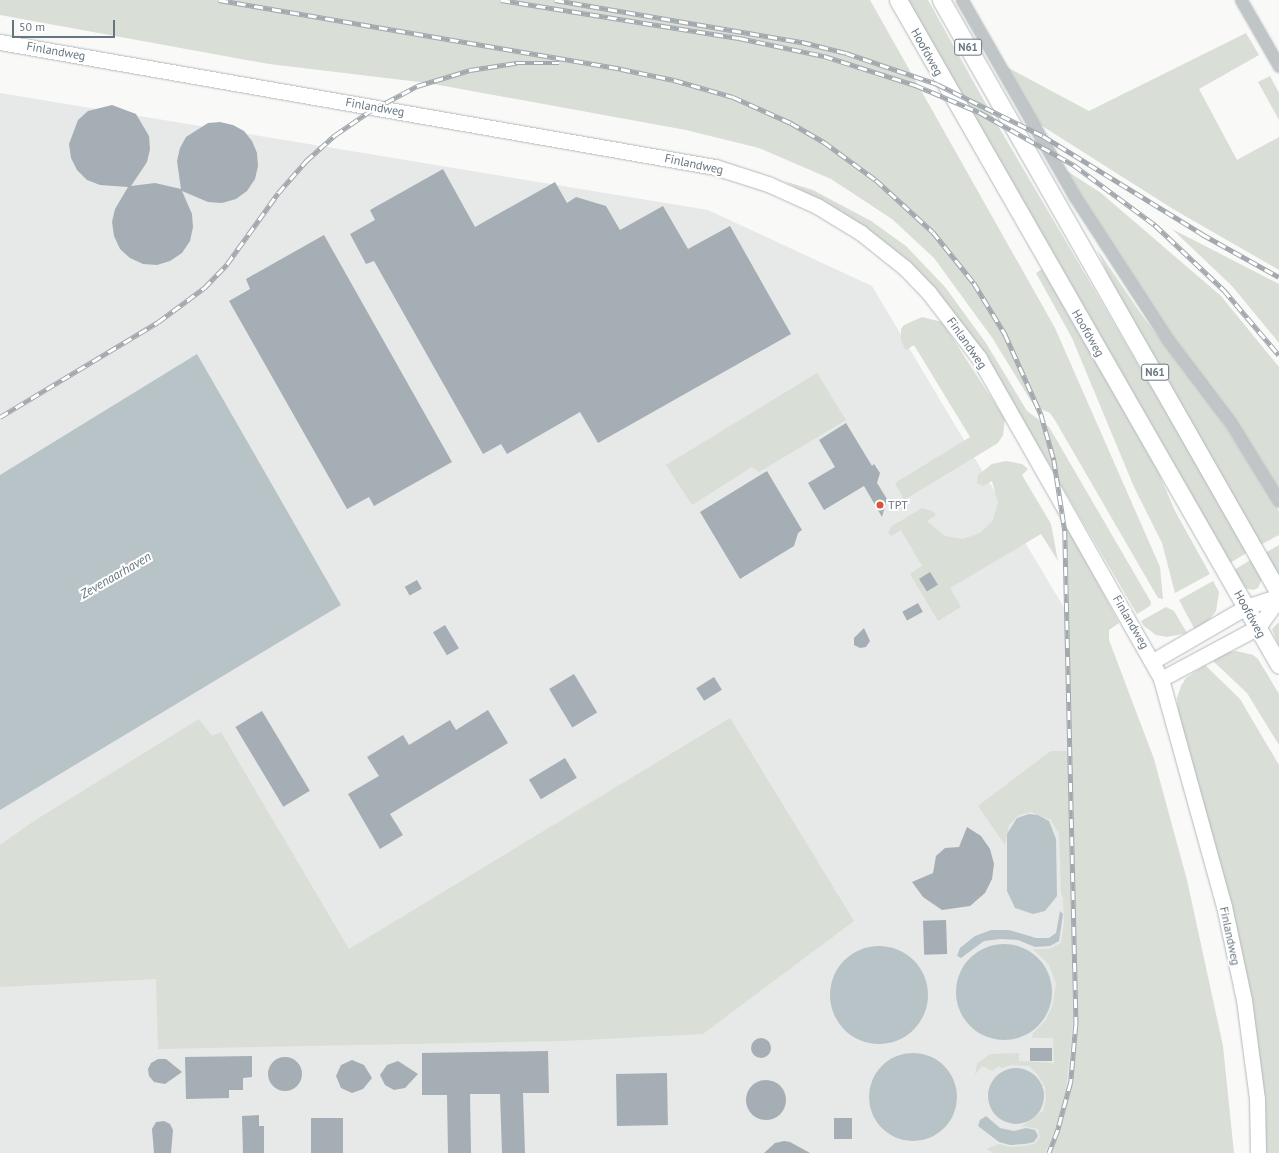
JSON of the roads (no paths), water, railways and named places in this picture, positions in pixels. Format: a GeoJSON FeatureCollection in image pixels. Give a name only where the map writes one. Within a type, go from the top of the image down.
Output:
{"type":"FeatureCollection","features":[{"type":"Feature","properties":{"kind":"main road","name":"Hoofdweg"},"geometry":{"type":"LineString","coordinates":[[898,0],[1279,665]]}},
{"type":"Feature","properties":{"kind":"main road","name":"N61"},"geometry":{"type":"LineString","coordinates":[[941,0],[1279,592]]}},
{"type":"Feature","properties":{"kind":"street"},"geometry":{"type":"LineString","coordinates":[[962,0],[1075,197],[1168,340],[1230,422],[1279,501]]}},
{"type":"Feature","properties":{"kind":"street"},"geometry":{"type":"LineString","coordinates":[[1241,0],[1279,66]]}},
{"type":"Feature","properties":{"kind":"street","name":"Finlandweg"},"geometry":{"type":"LineString","coordinates":[[0,42],[715,167],[768,184],[817,206],[861,233],[905,268],[929,292],[979,358],[1153,661],[1161,679],[1224,906],[1244,1000],[1257,1100],[1258,1153]]}},
{"type":"Feature","properties":{"kind":"street","name":"Finlandweg"},"geometry":{"type":"LineString","coordinates":[[1153,661],[1246,607],[1279,597]]}},
{"type":"Feature","properties":{"kind":"street"},"geometry":{"type":"LineString","coordinates":[[1161,679],[1258,627],[1279,597]]}},
{"type":"Feature","properties":{"kind":"water","name":"Zevenaarhaven"},"geometry":{"type":"Polygon","coordinates":[[[197,354],[341,605],[0,810],[0,475],[197,354]]]}},
{"type":"Feature","properties":{"kind":"water"},"geometry":{"type":"Polygon","coordinates":[[[1029,814],[1038,815],[1049,821],[1056,839],[1057,896],[1045,911],[1033,914],[1015,908],[1007,891],[1007,834],[1017,818],[1029,814]]]}},
{"type":"Feature","properties":{"kind":"water"},"geometry":{"type":"Polygon","coordinates":[[[1060,911],[1063,914],[1059,941],[1050,946],[1035,947],[1018,940],[1001,939],[984,941],[961,958],[957,956],[960,948],[975,936],[991,930],[1009,930],[1036,938],[1049,938],[1056,933],[1060,911]]]}},
{"type":"Feature","properties":{"kind":"water"},"geometry":{"type":"Polygon","coordinates":[[[1004,944],[1022,948],[1031,952],[1038,958],[1044,965],[1048,974],[1052,992],[1048,1010],[1044,1019],[1038,1026],[1031,1032],[1022,1036],[1004,1040],[986,1036],[977,1032],[970,1026],[964,1019],[960,1010],[956,992],[960,974],[964,965],[970,958],[977,952],[986,948],[1004,944]]]}},
{"type":"Feature","properties":{"kind":"water"},"geometry":{"type":"Polygon","coordinates":[[[879,946],[898,950],[913,961],[924,976],[928,995],[924,1014],[913,1029],[898,1040],[879,1044],[860,1040],[845,1029],[834,1014],[830,995],[834,976],[845,961],[860,950],[879,946]]]}},
{"type":"Feature","properties":{"kind":"water"},"geometry":{"type":"Polygon","coordinates":[[[913,1053],[930,1057],[944,1066],[953,1080],[957,1097],[953,1114],[944,1128],[930,1137],[913,1141],[896,1137],[882,1128],[873,1114],[869,1097],[873,1080],[882,1066],[896,1057],[913,1053]]]}},
{"type":"Feature","properties":{"kind":"water"},"geometry":{"type":"Polygon","coordinates":[[[1011,1068],[1021,1068],[1036,1076],[1042,1085],[1044,1096],[1042,1107],[1036,1116],[1021,1124],[1011,1124],[1000,1119],[993,1112],[988,1101],[988,1091],[993,1080],[1000,1073],[1011,1068]]]}},
{"type":"Feature","properties":{"kind":"water"},"geometry":{"type":"Polygon","coordinates":[[[986,1116],[1000,1128],[1014,1131],[1026,1128],[1035,1130],[1038,1136],[1034,1142],[1025,1144],[1010,1145],[999,1142],[978,1126],[980,1120],[986,1116]]]}},
{"type":"Feature","properties":{"kind":"railway"},"geometry":{"type":"LineString","coordinates":[[219,0],[621,69],[674,80],[733,97],[791,123],[824,142],[876,180],[933,232],[974,283],[1005,334],[1041,414],[1054,460],[1065,531],[1076,1025],[1071,1082],[1058,1130],[1049,1153]]}},
{"type":"Feature","properties":{"kind":"railway"},"geometry":{"type":"LineString","coordinates":[[501,0],[739,38],[824,56],[915,85],[979,112],[1074,165],[1155,225],[1224,290],[1279,355]]}},
{"type":"Feature","properties":{"kind":"railway"},"geometry":{"type":"LineString","coordinates":[[555,0],[802,42],[846,53],[937,84],[1043,136],[1202,234],[1279,277]]}},
{"type":"Feature","properties":{"kind":"railway"},"geometry":{"type":"LineString","coordinates":[[0,417],[158,322],[204,288],[227,264],[278,193],[306,161],[335,135],[370,111],[417,86],[470,70],[516,63],[559,63]]}},
{"type":"Feature","properties":{"kind":"place","name":"TPT"},"geometry":{"type":"Point","coordinates":[880,505]}}]}
